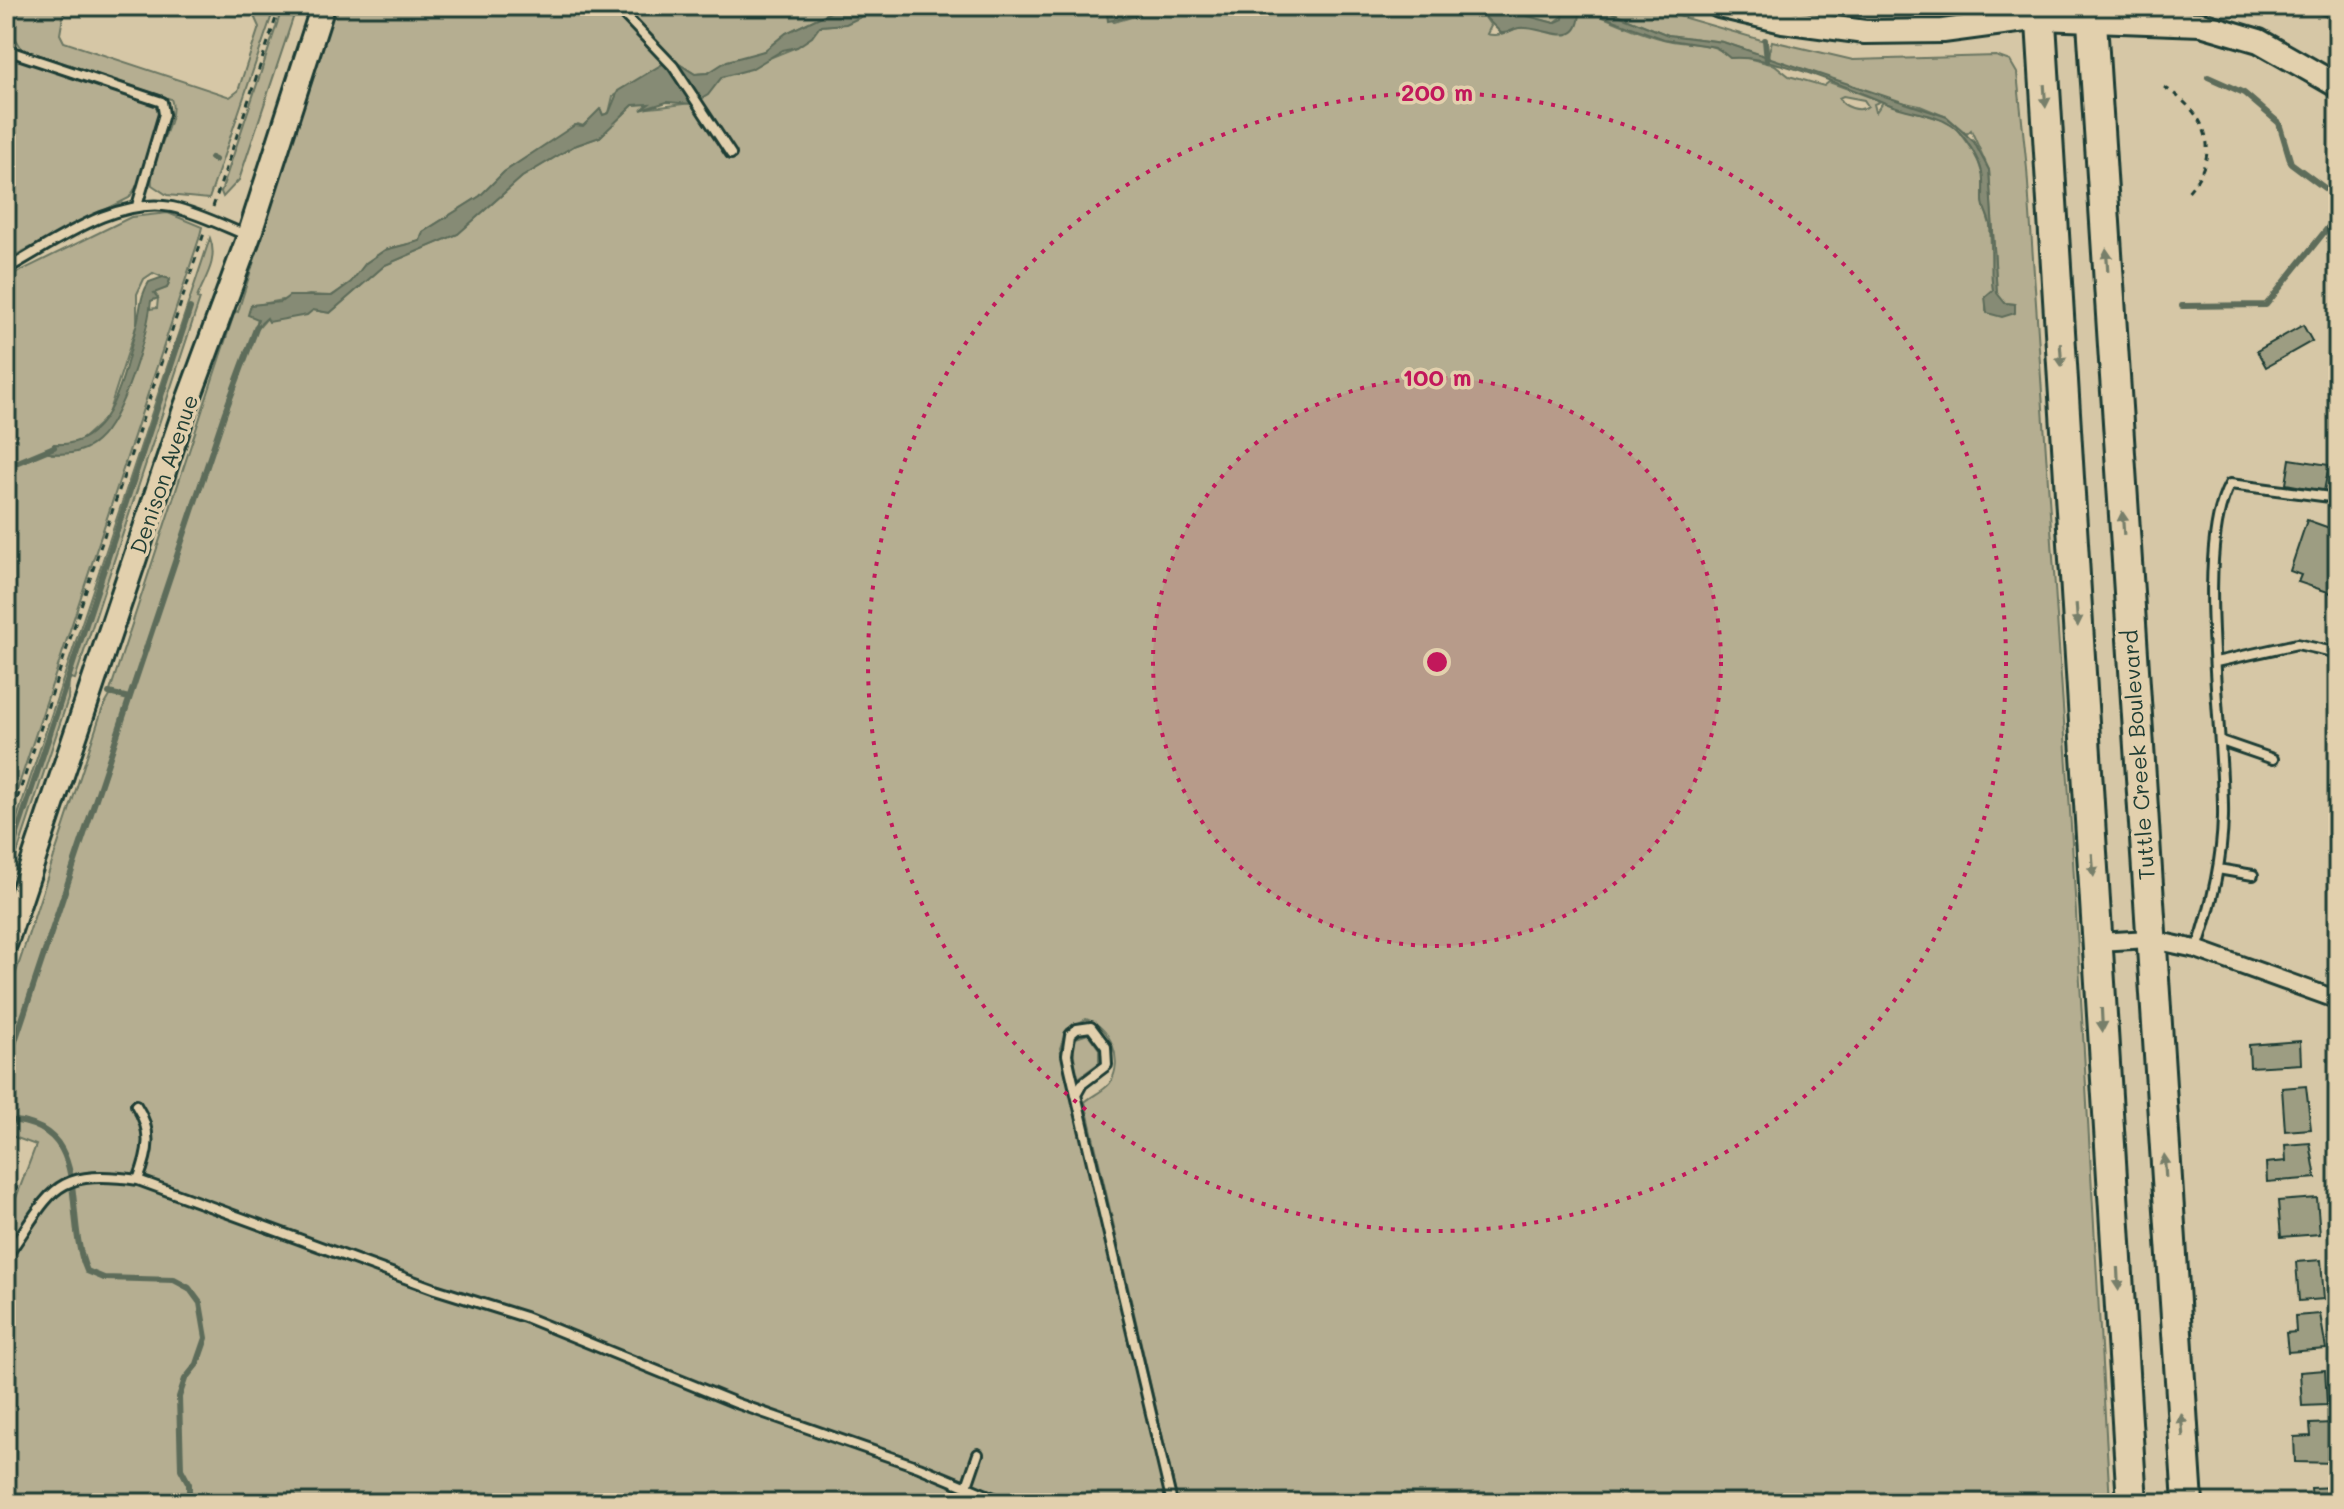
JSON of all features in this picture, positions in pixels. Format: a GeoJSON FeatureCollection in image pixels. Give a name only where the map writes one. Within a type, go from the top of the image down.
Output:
{"type":"FeatureCollection","features":[{"type":"Feature","properties":{"kind":"highway"},"geometry":{"type":"LineString","coordinates":[[2040,12],[2132,1503]]}},
{"type":"Feature","properties":{"kind":"highway","name":"Tuttle Creek Boulevard"},"geometry":{"type":"LineString","coordinates":[[2091,12],[2188,1503]]}},
{"type":"Feature","properties":{"kind":"street","name":"Denison Avenue"},"geometry":{"type":"LineString","coordinates":[[6,942],[186,406],[249,236],[323,6]]}},
{"type":"Feature","properties":{"kind":"street"},"geometry":{"type":"LineString","coordinates":[[1719,6],[1783,21],[1865,32],[1943,31],[2040,12],[2091,12],[2201,24],[2259,41],[2338,86]]}},
{"type":"Feature","properties":{"kind":"street"},"geometry":{"type":"LineString","coordinates":[[2098,942],[2149,939],[2196,949],[2338,1000]]}},
{"type":"Feature","properties":{"kind":"lane"},"geometry":{"type":"LineString","coordinates":[[616,6],[669,60],[731,154]]}},
{"type":"Feature","properties":{"kind":"lane"},"geometry":{"type":"LineString","coordinates":[[6,50],[162,102],[164,114],[137,206]]}},
{"type":"Feature","properties":{"kind":"lane"},"geometry":{"type":"LineString","coordinates":[[6,269],[86,226],[137,206],[173,208],[249,236]]}},
{"type":"Feature","properties":{"kind":"lane"},"geometry":{"type":"LineString","coordinates":[[2196,949],[2211,908],[2223,815],[2216,662],[2215,539],[2220,500],[2230,484],[2337,497]]}},
{"type":"Feature","properties":{"kind":"lane"},"geometry":{"type":"LineString","coordinates":[[2216,662],[2297,644],[2338,653]]}},
{"type":"Feature","properties":{"kind":"lane"},"geometry":{"type":"LineString","coordinates":[[2221,741],[2273,759]]}},
{"type":"Feature","properties":{"kind":"lane"},"geometry":{"type":"LineString","coordinates":[[2218,869],[2253,875]]}},
{"type":"Feature","properties":{"kind":"lane"},"geometry":{"type":"LineString","coordinates":[[1076,1095],[1082,1084],[1107,1065],[1106,1047],[1091,1027],[1077,1029],[1068,1042],[1076,1095],[1172,1503]]}},
{"type":"Feature","properties":{"kind":"lane"},"geometry":{"type":"LineString","coordinates":[[136,1105],[145,1118],[149,1142],[138,1180]]}},
{"type":"Feature","properties":{"kind":"lane"},"geometry":{"type":"LineString","coordinates":[[6,1257],[49,1193],[62,1183],[96,1176],[138,1180],[435,1289],[525,1317],[736,1403],[1006,1503]]}},
{"type":"Feature","properties":{"kind":"lane"},"geometry":{"type":"LineString","coordinates":[[967,1486],[978,1454]]}},
{"type":"Feature","properties":{"kind":"path"},"geometry":{"type":"LineString","coordinates":[[216,199],[280,6]]}},
{"type":"Feature","properties":{"kind":"path"},"geometry":{"type":"LineString","coordinates":[[2164,87],[2179,96],[2202,123],[2208,146],[2197,182],[2185,195]]}},
{"type":"Feature","properties":{"kind":"path"},"geometry":{"type":"LineString","coordinates":[[6,833],[205,230]]}},
{"type":"Feature","properties":{"kind":"shaded area"},"geometry":{"type":"Polygon","coordinates":[[[6,6],[59,6],[64,11],[60,34],[64,42],[230,97],[238,91],[259,27],[254,16],[266,6],[275,6],[209,199],[167,195],[152,185],[155,163],[171,118],[171,99],[22,49],[6,23],[6,6]]]}},
{"type":"Feature","properties":{"kind":"shaded area"},"geometry":{"type":"Polygon","coordinates":[[[283,6],[297,6],[239,180],[223,197],[221,192],[283,6]]]}},
{"type":"Feature","properties":{"kind":"shaded area"},"geometry":{"type":"Polygon","coordinates":[[[335,6],[843,6],[786,33],[764,51],[708,73],[695,74],[671,59],[613,96],[609,113],[603,115],[601,110],[583,126],[578,124],[504,172],[480,196],[423,232],[420,241],[385,250],[366,263],[351,283],[331,296],[309,295],[251,306],[249,314],[258,319],[256,331],[267,318],[313,310],[330,313],[385,265],[458,234],[522,177],[574,146],[600,137],[633,105],[646,103],[649,106],[644,108],[649,108],[697,102],[722,77],[797,47],[820,26],[843,24],[867,14],[891,13],[904,6],[1120,6],[1107,14],[1114,22],[1135,16],[1148,6],[1446,6],[1484,16],[1491,26],[1487,34],[1495,35],[1527,27],[1566,30],[1577,26],[1580,9],[1583,9],[1661,38],[1711,46],[1730,58],[1743,57],[1775,65],[1789,76],[1824,86],[1829,82],[1881,101],[1874,104],[1876,112],[1883,102],[1943,120],[1956,128],[1977,157],[1983,176],[1983,201],[1990,225],[1993,290],[1986,296],[1986,311],[1995,314],[2014,304],[2005,303],[1997,296],[1989,170],[1971,130],[1967,134],[1947,117],[1920,106],[1890,100],[1723,42],[1668,35],[1596,6],[1644,6],[1765,41],[1768,55],[1772,41],[1853,60],[1996,56],[2010,61],[2017,73],[2027,169],[2071,826],[2110,1503],[1178,1503],[1085,1102],[1110,1083],[1116,1064],[1115,1055],[1113,1045],[1102,1029],[1086,1019],[1067,1029],[1060,1048],[1167,1503],[6,1503],[6,1207],[11,1211],[36,1145],[6,1134],[6,1003],[102,710],[110,696],[120,696],[110,691],[235,311],[238,312],[335,6]],[[1839,98],[1856,109],[1868,106],[1864,100],[1839,98]]]}},
{"type":"Feature","properties":{"kind":"shaded area"},"geometry":{"type":"Polygon","coordinates":[[[843,6],[904,6],[891,13],[867,14],[846,24],[820,26],[812,37],[797,47],[783,50],[751,69],[722,77],[708,95],[693,104],[667,102],[641,110],[649,104],[633,105],[600,137],[574,146],[522,177],[458,234],[385,265],[330,313],[313,310],[307,315],[269,322],[267,318],[255,329],[258,319],[248,315],[251,305],[281,302],[289,296],[332,296],[351,282],[366,263],[385,250],[420,241],[423,232],[480,196],[504,172],[575,125],[583,126],[600,109],[603,115],[609,113],[618,91],[671,59],[695,74],[708,73],[727,61],[764,51],[786,33],[843,6]]]}},
{"type":"Feature","properties":{"kind":"shaded area"},"geometry":{"type":"Polygon","coordinates":[[[1120,6],[1148,6],[1135,16],[1108,21],[1107,14],[1120,6]]]}},
{"type":"Feature","properties":{"kind":"shaded area"},"geometry":{"type":"Polygon","coordinates":[[[1446,6],[1490,6],[1554,23],[1563,19],[1564,11],[1572,9],[1570,6],[1596,6],[1668,35],[1723,42],[1947,117],[1974,142],[1989,170],[1997,293],[2005,303],[2015,304],[2015,313],[2002,317],[1987,313],[1985,297],[1993,290],[1992,240],[1983,203],[1981,169],[1963,136],[1943,121],[1788,67],[1767,61],[1730,58],[1716,47],[1664,39],[1583,9],[1574,31],[1567,34],[1529,28],[1501,33],[1484,16],[1446,6]]]}},
{"type":"Feature","properties":{"kind":"shaded area"},"geometry":{"type":"Polygon","coordinates":[[[1490,6],[1570,6],[1573,8],[1554,23],[1490,6]]]}},
{"type":"Feature","properties":{"kind":"shaded area"},"geometry":{"type":"Polygon","coordinates":[[[6,55],[141,98],[154,104],[160,113],[138,184],[129,198],[6,260],[6,55]]]}},
{"type":"Feature","properties":{"kind":"shaded area"},"geometry":{"type":"Polygon","coordinates":[[[168,213],[202,227],[6,824],[6,278],[131,217],[168,213]],[[153,273],[144,279],[137,294],[137,324],[107,417],[77,444],[54,444],[52,454],[76,450],[95,439],[109,422],[130,378],[149,309],[157,308],[158,298],[154,292],[167,288],[170,280],[153,273]]]}},
{"type":"Feature","properties":{"kind":"shaded area"},"geometry":{"type":"Polygon","coordinates":[[[210,238],[213,255],[197,298],[200,299],[75,679],[69,678],[68,699],[6,887],[6,851],[210,238]]]}},
{"type":"Feature","properties":{"kind":"shaded area"},"geometry":{"type":"Polygon","coordinates":[[[163,277],[170,279],[167,288],[154,293],[158,298],[151,301],[132,376],[107,430],[92,445],[80,451],[49,453],[48,449],[54,444],[74,442],[91,434],[103,420],[121,382],[144,292],[149,282],[163,277]]]}},
{"type":"Feature","properties":{"kind":"shaded area"},"geometry":{"type":"Polygon","coordinates":[[[1088,1034],[1099,1049],[1099,1063],[1077,1079],[1073,1049],[1076,1038],[1088,1034]]]}},
{"type":"Feature","properties":{"kind":"building"},"geometry":{"type":"Polygon","coordinates":[[[2323,6],[2338,6],[2332,19],[2320,14],[2323,6]]]}},
{"type":"Feature","properties":{"kind":"building"},"geometry":{"type":"Polygon","coordinates":[[[2303,325],[2312,341],[2266,367],[2257,351],[2303,325]]]}},
{"type":"Feature","properties":{"kind":"building"},"geometry":{"type":"Polygon","coordinates":[[[2290,459],[2329,465],[2324,491],[2286,484],[2290,459]]]}},
{"type":"Feature","properties":{"kind":"building"},"geometry":{"type":"Polygon","coordinates":[[[2307,520],[2338,531],[2338,587],[2334,594],[2298,582],[2301,575],[2290,571],[2307,520]]]}},
{"type":"Feature","properties":{"kind":"building"},"geometry":{"type":"Polygon","coordinates":[[[2300,1041],[2301,1064],[2250,1067],[2249,1045],[2300,1041]]]}},
{"type":"Feature","properties":{"kind":"building"},"geometry":{"type":"Polygon","coordinates":[[[2306,1086],[2311,1129],[2285,1131],[2282,1088],[2306,1086]]]}},
{"type":"Feature","properties":{"kind":"building"},"geometry":{"type":"Polygon","coordinates":[[[2310,1143],[2316,1178],[2267,1182],[2266,1163],[2286,1161],[2285,1145],[2310,1143]]]}},
{"type":"Feature","properties":{"kind":"building"},"geometry":{"type":"Polygon","coordinates":[[[6,1183],[17,1187],[12,1198],[6,1195],[6,1183]]]}},
{"type":"Feature","properties":{"kind":"building"},"geometry":{"type":"Polygon","coordinates":[[[2317,1198],[2320,1234],[2281,1237],[2278,1201],[2317,1198]]]}},
{"type":"Feature","properties":{"kind":"building"},"geometry":{"type":"Polygon","coordinates":[[[2321,1260],[2324,1299],[2299,1301],[2296,1262],[2321,1260]]]}},
{"type":"Feature","properties":{"kind":"building"},"geometry":{"type":"Polygon","coordinates":[[[2320,1314],[2326,1349],[2288,1352],[2286,1333],[2296,1332],[2295,1316],[2320,1314]]]}},
{"type":"Feature","properties":{"kind":"building"},"geometry":{"type":"Polygon","coordinates":[[[2325,1370],[2327,1405],[2302,1406],[2300,1372],[2325,1370]]]}},
{"type":"Feature","properties":{"kind":"building"},"geometry":{"type":"Polygon","coordinates":[[[2332,1423],[2335,1463],[2295,1462],[2294,1437],[2311,1436],[2310,1424],[2332,1423]]]}},
{"type":"Feature","properties":{"kind":"building"},"geometry":{"type":"Polygon","coordinates":[[[2336,1487],[2337,1503],[2312,1503],[2311,1488],[2336,1487]]]}},
{"type":"Feature","properties":{"kind":"waterway"},"geometry":{"type":"LineString","coordinates":[[1765,40],[1767,61]]}},
{"type":"Feature","properties":{"kind":"waterway"},"geometry":{"type":"LineString","coordinates":[[2208,77],[2244,93],[2279,123],[2291,163],[2338,198]]}},
{"type":"Feature","properties":{"kind":"waterway"},"geometry":{"type":"LineString","coordinates":[[211,158],[215,160]]}},
{"type":"Feature","properties":{"kind":"waterway"},"geometry":{"type":"LineString","coordinates":[[2182,306],[2266,305],[2338,215]]}},
{"type":"Feature","properties":{"kind":"waterway"},"geometry":{"type":"LineString","coordinates":[[6,867],[190,308]]}},
{"type":"Feature","properties":{"kind":"waterway"},"geometry":{"type":"LineString","coordinates":[[6,1068],[225,412],[257,326]]}},
{"type":"Feature","properties":{"kind":"waterway"},"geometry":{"type":"LineString","coordinates":[[6,467],[54,447]]}},
{"type":"Feature","properties":{"kind":"waterway"},"geometry":{"type":"LineString","coordinates":[[109,693],[129,698]]}},
{"type":"Feature","properties":{"kind":"waterway"},"geometry":{"type":"LineString","coordinates":[[6,1120],[34,1125],[53,1137],[64,1155],[87,1271],[104,1278],[174,1280],[189,1288],[200,1303],[206,1338],[197,1364],[185,1379],[179,1397],[181,1469],[189,1484],[189,1503]]}}]}
